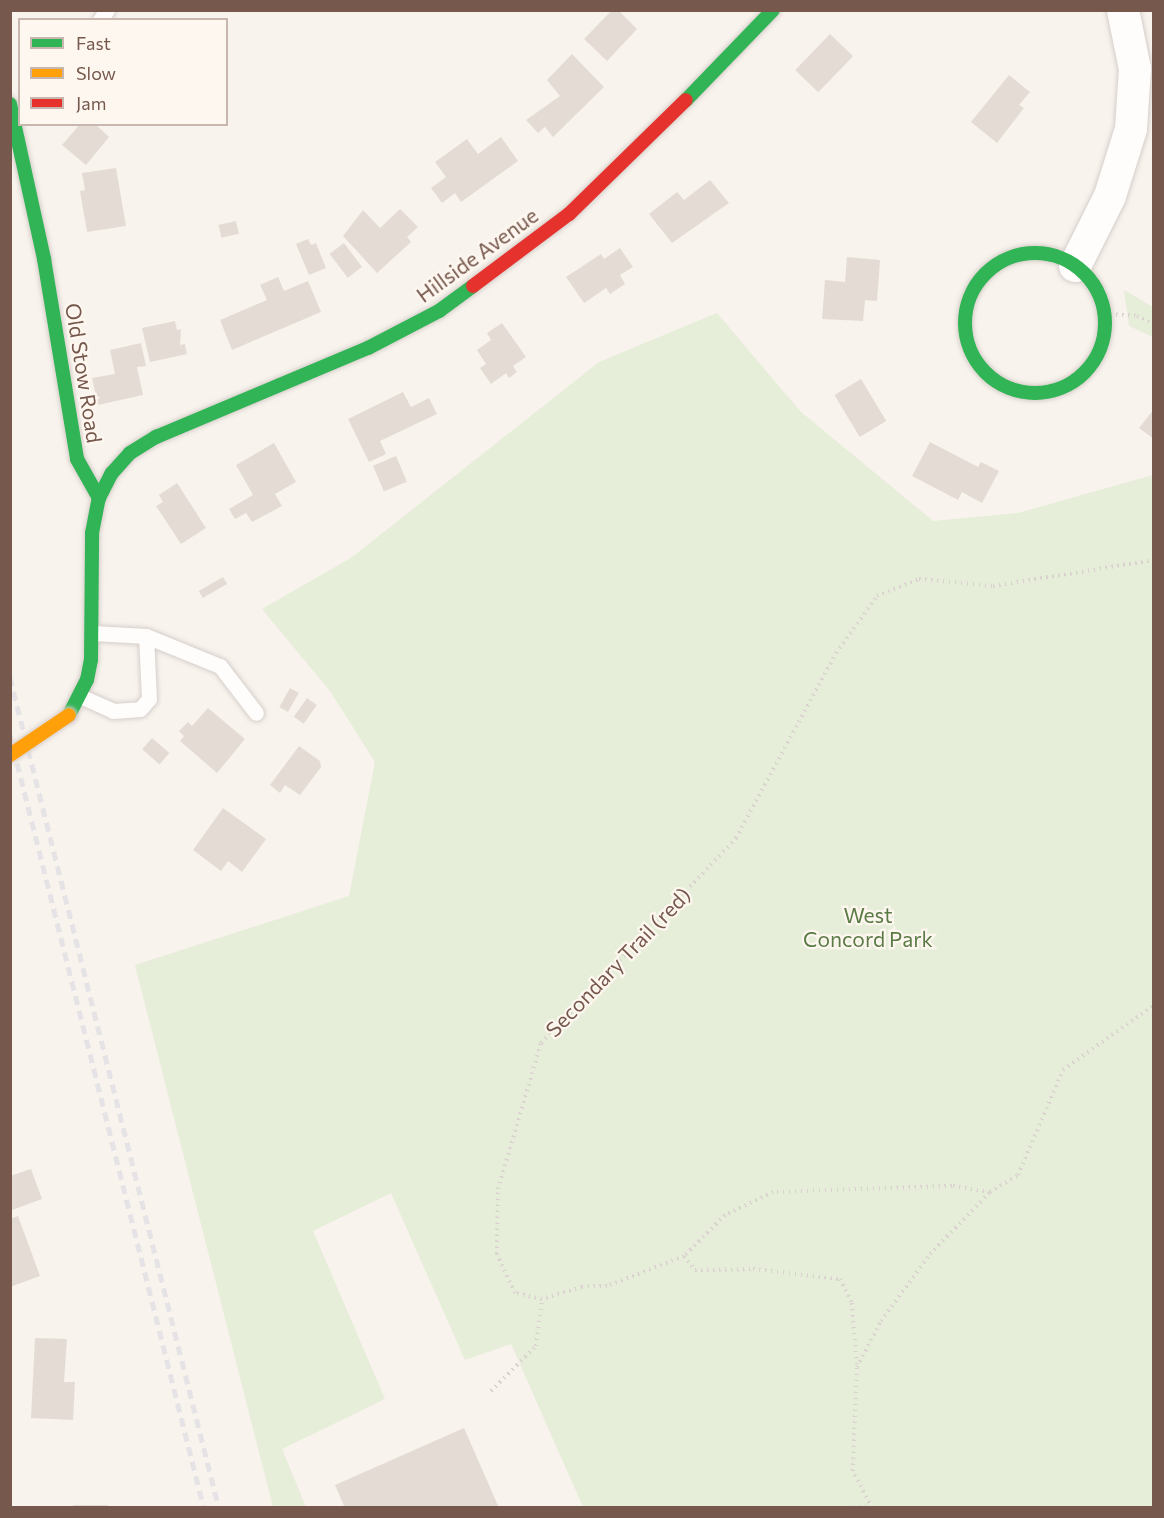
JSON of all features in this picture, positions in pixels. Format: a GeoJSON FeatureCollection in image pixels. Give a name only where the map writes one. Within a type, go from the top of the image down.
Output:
{"type":"FeatureCollection","features":[{"type":"Feature","properties":{"kind":"street","name":"Hillside Avenue"},"geometry":{"type":"LineString","coordinates":[[99,498],[112,473],[130,453],[156,437],[368,348],[439,311],[483,280],[569,214],[616,170],[773,10]]}},
{"type":"Feature","properties":{"kind":"street"},"geometry":{"type":"LineString","coordinates":[[1076,266],[1110,196],[1131,129],[1135,69],[1123,10]]}},
{"type":"Feature","properties":{"kind":"street","name":"Old Stow Road"},"geometry":{"type":"LineString","coordinates":[[10,104],[22,144],[77,459],[99,498]]}},
{"type":"Feature","properties":{"kind":"street"},"geometry":{"type":"LineString","coordinates":[[1034,253],[1049,255],[1076,266],[1095,287],[1104,314],[1097,357],[1065,387],[1037,394],[1022,393],[995,381],[975,360],[967,339],[965,318],[968,303],[982,277],[1005,260],[1034,253]]}},
{"type":"Feature","properties":{"kind":"street"},"geometry":{"type":"LineString","coordinates":[[10,755],[69,715],[87,680],[93,633],[92,532],[99,498]]}},
{"type":"Feature","properties":{"kind":"lane"},"geometry":{"type":"LineString","coordinates":[[22,144],[33,126]]}},
{"type":"Feature","properties":{"kind":"lane"},"geometry":{"type":"LineString","coordinates":[[93,633],[146,636],[220,666],[256,713]]}},
{"type":"Feature","properties":{"kind":"lane"},"geometry":{"type":"LineString","coordinates":[[80,696],[113,711],[140,709],[149,699],[146,636]]}},
{"type":"Feature","properties":{"kind":"path"},"geometry":{"type":"LineString","coordinates":[[1104,314],[1137,316],[1154,324]]}},
{"type":"Feature","properties":{"kind":"path","name":"Secondary Trail (red)"},"geometry":{"type":"LineString","coordinates":[[542,1299],[515,1293],[497,1254],[498,1189],[541,1043],[736,838],[836,653],[877,596],[919,579],[993,586],[1154,560]]}},
{"type":"Feature","properties":{"kind":"path"},"geometry":{"type":"LineString","coordinates":[[857,1367],[881,1321],[930,1254],[990,1192],[1018,1175],[1063,1070],[1154,1005]]}},
{"type":"Feature","properties":{"kind":"path"},"geometry":{"type":"LineString","coordinates":[[491,1391],[536,1346],[542,1299],[582,1287],[607,1286],[684,1256],[725,1215],[773,1192],[952,1186],[990,1192]]}},
{"type":"Feature","properties":{"kind":"path"},"geometry":{"type":"LineString","coordinates":[[684,1256],[695,1270],[753,1269],[840,1279],[852,1304],[857,1367],[853,1471],[872,1507],[847,1508]]}},
{"type":"Feature","properties":{"kind":"green space"},"geometry":{"type":"Polygon","coordinates":[[[1124,290],[1153,307],[1153,337],[1129,326],[1124,290]]]}},
{"type":"Feature","properties":{"kind":"green space","name":"West Concord Park"},"geometry":{"type":"Polygon","coordinates":[[[717,313],[800,411],[933,521],[1018,513],[1153,475],[1153,1507],[583,1507],[511,1344],[465,1360],[391,1193],[313,1231],[385,1399],[282,1449],[306,1507],[273,1507],[135,965],[349,896],[375,762],[330,691],[262,609],[351,558],[599,362],[717,313]]]}},
{"type":"Feature","properties":{"kind":"building"},"geometry":{"type":"Polygon","coordinates":[[[612,10],[618,10],[637,29],[607,61],[584,39],[612,10]]]}},
{"type":"Feature","properties":{"kind":"building"},"geometry":{"type":"Polygon","coordinates":[[[830,34],[853,56],[818,92],[795,70],[830,34]]]}},
{"type":"Feature","properties":{"kind":"building"},"geometry":{"type":"Polygon","coordinates":[[[572,54],[604,87],[553,137],[545,127],[538,133],[526,120],[560,96],[547,80],[572,54]]]}},
{"type":"Feature","properties":{"kind":"building"},"geometry":{"type":"Polygon","coordinates":[[[1009,75],[1030,92],[1019,105],[1024,108],[997,143],[971,122],[1009,75]]]}},
{"type":"Feature","properties":{"kind":"building"},"geometry":{"type":"Polygon","coordinates":[[[78,126],[97,126],[109,137],[86,165],[62,145],[78,126]]]}},
{"type":"Feature","properties":{"kind":"building"},"geometry":{"type":"Polygon","coordinates":[[[501,137],[518,161],[461,202],[455,193],[442,203],[431,188],[446,177],[435,162],[467,139],[478,154],[501,137]]]}},
{"type":"Feature","properties":{"kind":"building"},"geometry":{"type":"Polygon","coordinates":[[[116,168],[126,226],[87,232],[80,191],[85,190],[82,173],[116,168]]]}},
{"type":"Feature","properties":{"kind":"building"},"geometry":{"type":"Polygon","coordinates":[[[710,180],[729,203],[672,243],[649,214],[677,192],[684,200],[710,180]]]}},
{"type":"Feature","properties":{"kind":"building"},"geometry":{"type":"Polygon","coordinates":[[[400,209],[418,227],[407,237],[411,242],[377,273],[343,236],[363,210],[380,228],[400,209]]]}},
{"type":"Feature","properties":{"kind":"building"},"geometry":{"type":"Polygon","coordinates":[[[236,221],[239,234],[221,238],[218,225],[236,221]]]}},
{"type":"Feature","properties":{"kind":"building"},"geometry":{"type":"Polygon","coordinates":[[[308,239],[311,245],[316,243],[326,268],[309,275],[296,244],[308,239]]]}},
{"type":"Feature","properties":{"kind":"building"},"geometry":{"type":"Polygon","coordinates":[[[344,243],[362,267],[348,278],[330,254],[344,243]]]}},
{"type":"Feature","properties":{"kind":"building"},"geometry":{"type":"Polygon","coordinates":[[[620,248],[633,267],[620,275],[625,284],[610,294],[606,288],[584,303],[566,277],[601,254],[604,259],[620,248]]]}},
{"type":"Feature","properties":{"kind":"building"},"geometry":{"type":"Polygon","coordinates":[[[847,257],[880,260],[877,301],[865,300],[863,321],[822,319],[825,280],[845,282],[847,257]]]}},
{"type":"Feature","properties":{"kind":"building"},"geometry":{"type":"Polygon","coordinates":[[[278,277],[284,291],[308,281],[321,312],[232,350],[220,320],[267,300],[260,285],[278,277]]]}},
{"type":"Feature","properties":{"kind":"building"},"geometry":{"type":"Polygon","coordinates":[[[175,321],[177,330],[181,329],[180,345],[185,344],[187,354],[150,362],[142,328],[175,321]]]}},
{"type":"Feature","properties":{"kind":"building"},"geometry":{"type":"Polygon","coordinates":[[[502,323],[526,357],[513,366],[517,372],[509,378],[506,373],[491,384],[480,368],[486,364],[477,350],[491,340],[487,333],[502,323]]]}},
{"type":"Feature","properties":{"kind":"building"},"geometry":{"type":"Polygon","coordinates":[[[141,343],[146,366],[137,367],[143,395],[98,405],[92,378],[115,374],[110,350],[141,343]]]}},
{"type":"Feature","properties":{"kind":"building"},"geometry":{"type":"Polygon","coordinates":[[[861,379],[886,421],[860,437],[834,395],[861,379]]]}},
{"type":"Feature","properties":{"kind":"building"},"geometry":{"type":"Polygon","coordinates":[[[403,392],[411,407],[429,398],[437,414],[380,441],[386,454],[369,462],[348,419],[403,392]]]}},
{"type":"Feature","properties":{"kind":"building"},"geometry":{"type":"Polygon","coordinates":[[[1154,409],[1154,439],[1139,428],[1154,409]]]}},
{"type":"Feature","properties":{"kind":"building"},"geometry":{"type":"Polygon","coordinates":[[[930,442],[978,467],[981,462],[999,471],[982,503],[962,492],[958,500],[912,476],[930,442]]]}},
{"type":"Feature","properties":{"kind":"building"},"geometry":{"type":"Polygon","coordinates":[[[274,443],[296,482],[275,494],[282,506],[252,522],[246,513],[235,519],[229,509],[253,495],[236,465],[274,443]]]}},
{"type":"Feature","properties":{"kind":"building"},"geometry":{"type":"Polygon","coordinates":[[[396,456],[407,482],[384,492],[373,466],[396,456]]]}},
{"type":"Feature","properties":{"kind":"building"},"geometry":{"type":"Polygon","coordinates":[[[177,483],[206,528],[181,544],[156,506],[163,502],[159,495],[177,483]]]}},
{"type":"Feature","properties":{"kind":"building"},"geometry":{"type":"Polygon","coordinates":[[[223,577],[227,584],[203,598],[199,591],[223,577]]]}},
{"type":"Feature","properties":{"kind":"building"},"geometry":{"type":"Polygon","coordinates":[[[290,688],[299,693],[288,712],[279,707],[290,688]]]}},
{"type":"Feature","properties":{"kind":"building"},"geometry":{"type":"Polygon","coordinates":[[[307,698],[317,705],[304,724],[294,717],[307,698]]]}},
{"type":"Feature","properties":{"kind":"building"},"geometry":{"type":"Polygon","coordinates":[[[208,708],[245,739],[217,773],[180,741],[184,736],[179,731],[188,722],[192,726],[208,708]]]}},
{"type":"Feature","properties":{"kind":"building"},"geometry":{"type":"Polygon","coordinates":[[[152,738],[169,753],[160,764],[142,749],[152,738]]]}},
{"type":"Feature","properties":{"kind":"building"},"geometry":{"type":"Polygon","coordinates":[[[299,746],[320,761],[321,767],[300,795],[285,785],[280,793],[270,785],[299,746]]]}},
{"type":"Feature","properties":{"kind":"building"},"geometry":{"type":"Polygon","coordinates":[[[223,808],[266,839],[242,872],[228,861],[221,871],[193,850],[223,808]]]}},
{"type":"Feature","properties":{"kind":"building"},"geometry":{"type":"Polygon","coordinates":[[[31,1169],[42,1199],[12,1210],[10,1176],[31,1169]]]}},
{"type":"Feature","properties":{"kind":"building"},"geometry":{"type":"Polygon","coordinates":[[[18,1216],[40,1276],[10,1287],[10,1219],[18,1216]]]}},
{"type":"Feature","properties":{"kind":"building"},"geometry":{"type":"Polygon","coordinates":[[[35,1338],[67,1339],[64,1382],[75,1382],[73,1420],[31,1418],[35,1338]]]}},
{"type":"Feature","properties":{"kind":"building"},"geometry":{"type":"Polygon","coordinates":[[[464,1428],[499,1508],[345,1508],[335,1485],[464,1428]]]}},
{"type":"Feature","properties":{"kind":"building"},"geometry":{"type":"Polygon","coordinates":[[[73,1505],[108,1505],[108,1508],[73,1508],[73,1505]]]}},
{"type":"Feature","properties":{"kind":"railway"},"geometry":{"type":"LineString","coordinates":[[10,677],[219,1508]]}},
{"type":"Feature","properties":{"kind":"railway"},"geometry":{"type":"LineString","coordinates":[[10,734],[204,1508]]}},
{"type":"Feature","properties":{"kind":"traffic: fast"},"geometry":{"type":"LineString","coordinates":[[686,100],[773,10]]}},
{"type":"Feature","properties":{"kind":"traffic: fast"},"geometry":{"type":"LineString","coordinates":[[10,104],[44,259],[77,459],[99,498]]}},
{"type":"Feature","properties":{"kind":"traffic: fast"},"geometry":{"type":"LineString","coordinates":[[1035,253],[1062,258],[1084,274],[1100,296],[1105,323],[1100,350],[1084,372],[1062,388],[1035,393],[1008,388],[986,372],[970,350],[965,323],[970,296],[986,274],[1008,258],[1035,253]]}},
{"type":"Feature","properties":{"kind":"traffic: fast"},"geometry":{"type":"LineString","coordinates":[[69,715],[87,680],[91,660],[92,533],[99,498],[112,473],[130,453],[156,437],[368,348],[439,311],[473,286]]}},
{"type":"Feature","properties":{"kind":"traffic: jam"},"geometry":{"type":"LineString","coordinates":[[473,286],[569,214],[686,100]]}},
{"type":"Feature","properties":{"kind":"traffic: slow"},"geometry":{"type":"LineString","coordinates":[[10,755],[69,715]]}}]}
